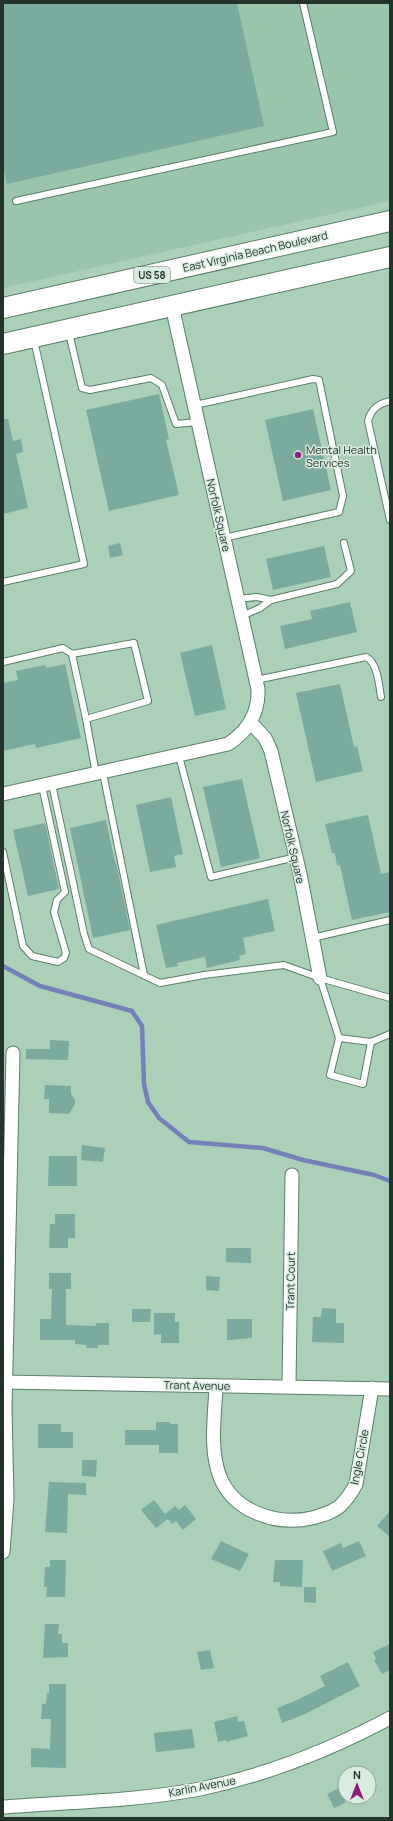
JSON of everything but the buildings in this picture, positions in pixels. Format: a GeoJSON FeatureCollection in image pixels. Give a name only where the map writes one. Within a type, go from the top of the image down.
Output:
{"type":"FeatureCollection","features":[{"type":"Feature","properties":{"kind":"main road","name":"East Virginia Beach Boulevard"},"geometry":{"type":"LineString","coordinates":[[3,308],[390,221]]}},
{"type":"Feature","properties":{"kind":"main road"},"geometry":{"type":"LineString","coordinates":[[3,344],[390,257]]}},
{"type":"Feature","properties":{"kind":"street","name":"Norfolk Square"},"geometry":{"type":"LineString","coordinates":[[3,794],[100,774],[228,744],[237,739],[251,723],[256,710],[258,697],[256,680],[172,306]]}},
{"type":"Feature","properties":{"kind":"street","name":"Norfolk Square"},"geometry":{"type":"LineString","coordinates":[[251,723],[265,738],[271,751],[296,857],[320,978]]}},
{"type":"Feature","properties":{"kind":"street"},"geometry":{"type":"LineString","coordinates":[[3,1552],[7,1499],[4,1382],[13,1053]]}},
{"type":"Feature","properties":{"kind":"street","name":"Trant Court"},"geometry":{"type":"LineString","coordinates":[[289,1386],[292,1175]]}},
{"type":"Feature","properties":{"kind":"street","name":"Trant Avenue"},"geometry":{"type":"LineString","coordinates":[[4,1382],[390,1389]]}},
{"type":"Feature","properties":{"kind":"street","name":"Ingle Circle"},"geometry":{"type":"LineString","coordinates":[[216,1386],[214,1448],[220,1477],[228,1492],[252,1511],[268,1517],[285,1520],[302,1520],[326,1515],[339,1507],[350,1495],[356,1484],[372,1388]]}},
{"type":"Feature","properties":{"kind":"street","name":"Karlin Avenue"},"geometry":{"type":"LineString","coordinates":[[3,1807],[154,1795],[199,1789],[243,1779],[285,1765],[356,1736],[390,1718]]}},
{"type":"Feature","properties":{"kind":"lane"},"geometry":{"type":"LineString","coordinates":[[16,201],[333,132],[303,3]]}},
{"type":"Feature","properties":{"kind":"lane"},"geometry":{"type":"LineString","coordinates":[[69,329],[82,388],[90,390],[151,378],[162,385],[176,424],[198,422]]}},
{"type":"Feature","properties":{"kind":"lane"},"geometry":{"type":"LineString","coordinates":[[3,582],[84,564],[33,337]]}},
{"type":"Feature","properties":{"kind":"lane"},"geometry":{"type":"LineString","coordinates":[[194,405],[313,379],[319,380],[342,496],[340,512],[224,538]]}},
{"type":"Feature","properties":{"kind":"lane"},"geometry":{"type":"LineString","coordinates":[[390,401],[375,407],[370,414],[368,422],[390,520]]}},
{"type":"Feature","properties":{"kind":"lane"},"geometry":{"type":"LineString","coordinates":[[242,616],[260,608],[271,600],[337,584],[352,571],[344,543]]}},
{"type":"Feature","properties":{"kind":"lane"},"geometry":{"type":"LineString","coordinates":[[238,599],[256,597],[271,600]]}},
{"type":"Feature","properties":{"kind":"lane"},"geometry":{"type":"LineString","coordinates":[[3,662],[63,648],[72,654],[134,643],[148,701],[86,719]]}},
{"type":"Feature","properties":{"kind":"lane"},"geometry":{"type":"LineString","coordinates":[[72,654],[144,975]]}},
{"type":"Feature","properties":{"kind":"lane"},"geometry":{"type":"LineString","coordinates":[[256,680],[366,658],[370,660],[374,666],[381,698]]}},
{"type":"Feature","properties":{"kind":"lane"},"geometry":{"type":"LineString","coordinates":[[179,756],[211,877],[296,857]]}},
{"type":"Feature","properties":{"kind":"lane"},"geometry":{"type":"LineString","coordinates":[[3,852],[23,946],[32,956],[58,962],[64,958],[66,953],[54,912],[57,900],[65,892],[47,785]]}},
{"type":"Feature","properties":{"kind":"lane"},"geometry":{"type":"LineString","coordinates":[[47,785],[89,949],[160,984],[204,975],[284,965],[320,978],[390,998]]}},
{"type":"Feature","properties":{"kind":"lane"},"geometry":{"type":"LineString","coordinates":[[312,938],[390,920]]}},
{"type":"Feature","properties":{"kind":"lane"},"geometry":{"type":"LineString","coordinates":[[320,978],[339,1038],[330,1075],[363,1084],[371,1042]]}},
{"type":"Feature","properties":{"kind":"lane"},"geometry":{"type":"LineString","coordinates":[[339,1038],[371,1042],[390,1034]]}},
{"type":"Feature","properties":{"kind":"shaded area"},"geometry":{"type":"Polygon","coordinates":[[[3,3],[390,3],[390,201],[3,288],[3,3]]]}},
{"type":"Feature","properties":{"kind":"waterway"},"geometry":{"type":"LineString","coordinates":[[3,966],[40,986],[132,1011],[142,1026],[144,1084],[148,1102],[159,1118],[189,1142],[263,1148],[303,1160],[374,1175],[390,1181]]}},
{"type":"Feature","properties":{"kind":"place","name":"Mental Health Services"},"geometry":{"type":"Point","coordinates":[298,455]}}]}
